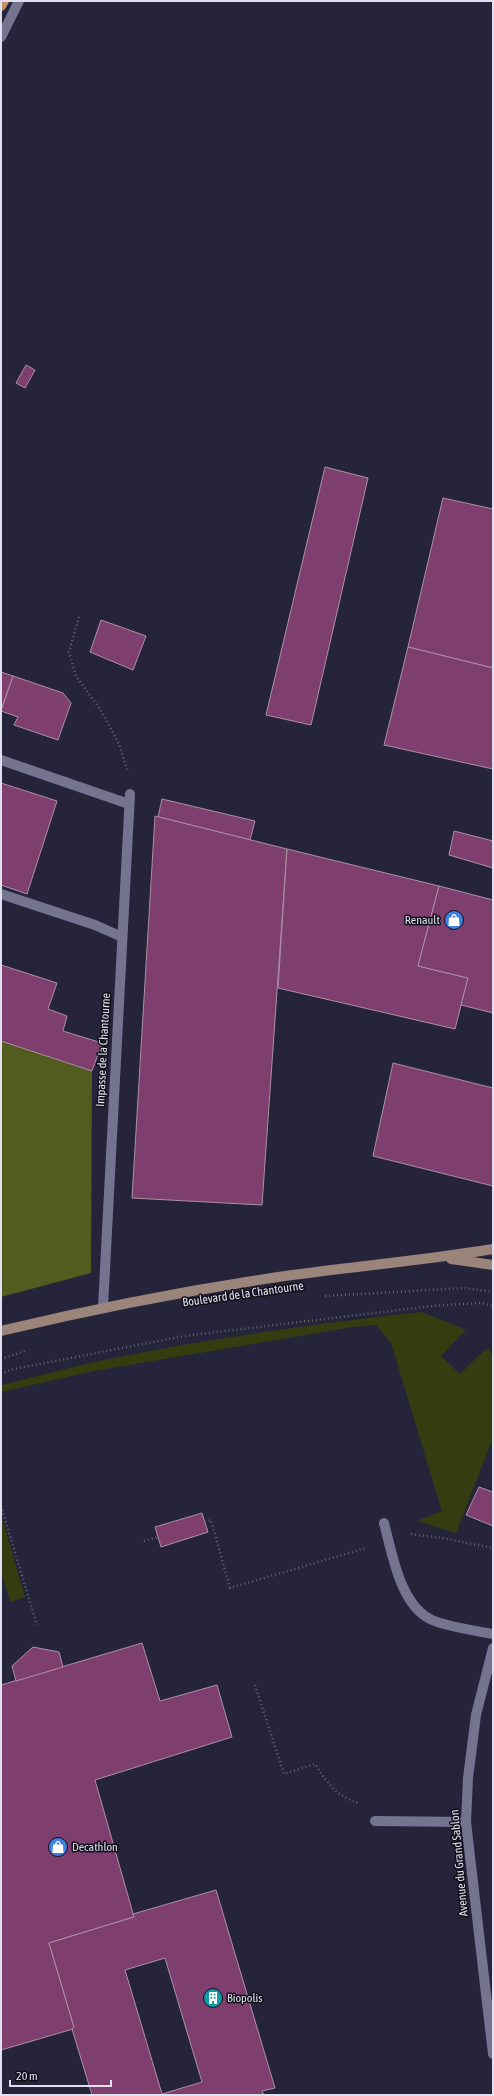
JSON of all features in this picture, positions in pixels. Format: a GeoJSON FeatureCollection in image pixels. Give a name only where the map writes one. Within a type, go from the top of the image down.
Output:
{"type":"FeatureCollection","features":[{"type":"Feature","properties":{"kind":"main road"},"geometry":{"type":"LineString","coordinates":[[1,6],[4,1]]}},
{"type":"Feature","properties":{"kind":"street"},"geometry":{"type":"LineString","coordinates":[[1,37],[19,1]]}},
{"type":"Feature","properties":{"kind":"street"},"geometry":{"type":"LineString","coordinates":[[1,760],[130,799]]}},
{"type":"Feature","properties":{"kind":"street","name":"Impasse de la Chantourne"},"geometry":{"type":"LineString","coordinates":[[103,1307],[130,799]]}},
{"type":"Feature","properties":{"kind":"street"},"geometry":{"type":"LineString","coordinates":[[1,894],[95,924],[122,937]]}},
{"type":"Feature","properties":{"kind":"street","name":"Boulevard de la Chantourne"},"geometry":{"type":"LineString","coordinates":[[1,1331],[103,1307],[293,1275],[443,1257],[493,1249]]}},
{"type":"Feature","properties":{"kind":"street","name":"Boulevard de la Chantourne"},"geometry":{"type":"LineString","coordinates":[[443,1257],[493,1265]]}},
{"type":"Feature","properties":{"kind":"street"},"geometry":{"type":"LineString","coordinates":[[384,1523],[399,1578],[413,1605],[431,1620],[493,1634]]}},
{"type":"Feature","properties":{"kind":"street","name":"Avenue du Grand Sablon"},"geometry":{"type":"LineString","coordinates":[[493,1648],[476,1715],[468,1778],[466,1822],[493,2054]]}},
{"type":"Feature","properties":{"kind":"street"},"geometry":{"type":"LineString","coordinates":[[375,1821],[466,1822]]}},
{"type":"Feature","properties":{"kind":"path"},"geometry":{"type":"LineString","coordinates":[[79,617],[69,652],[76,676],[100,709],[119,744],[129,773],[130,799]]}},
{"type":"Feature","properties":{"kind":"path","name":"Boulevard de la Chantourne"},"geometry":{"type":"LineString","coordinates":[[317,1297],[464,1288],[493,1292]]}},
{"type":"Feature","properties":{"kind":"path"},"geometry":{"type":"LineString","coordinates":[[1,1374],[14,1369],[184,1336],[432,1306],[481,1303],[493,1306]]}},
{"type":"Feature","properties":{"kind":"path"},"geometry":{"type":"LineString","coordinates":[[1,1359],[32,1349]]}},
{"type":"Feature","properties":{"kind":"path"},"geometry":{"type":"LineString","coordinates":[[1,1506],[37,1625]]}},
{"type":"Feature","properties":{"kind":"path"},"geometry":{"type":"LineString","coordinates":[[204,1522],[211,1520],[230,1588],[329,1560],[414,1533],[493,1548]]}},
{"type":"Feature","properties":{"kind":"path"},"geometry":{"type":"LineString","coordinates":[[144,1541],[158,1537]]}},
{"type":"Feature","properties":{"kind":"path"},"geometry":{"type":"LineString","coordinates":[[255,1685],[284,1774],[316,1764],[328,1784],[345,1799],[367,1805]]}},
{"type":"Feature","properties":{"kind":"green space"},"geometry":{"type":"Polygon","coordinates":[[[1,1041],[92,1071],[91,1273],[1,1297],[1,1041]]]}},
{"type":"Feature","properties":{"kind":"green space"},"geometry":{"type":"Polygon","coordinates":[[[422,1312],[466,1330],[441,1356],[460,1374],[486,1349],[489,1348],[493,1358],[493,1438],[456,1533],[417,1521],[442,1511],[391,1343],[376,1325],[353,1327],[94,1371],[1,1392],[1,1385],[143,1352],[262,1332],[422,1312]]]}},
{"type":"Feature","properties":{"kind":"green space"},"geometry":{"type":"Polygon","coordinates":[[[1,1514],[25,1597],[10,1602],[1,1572],[1,1514]]]}},
{"type":"Feature","properties":{"kind":"building"},"geometry":{"type":"Polygon","coordinates":[[[26,365],[35,370],[25,388],[16,383],[26,365]]]}},
{"type":"Feature","properties":{"kind":"building"},"geometry":{"type":"Polygon","coordinates":[[[325,467],[368,478],[311,725],[266,715],[325,467]]]}},
{"type":"Feature","properties":{"kind":"building"},"geometry":{"type":"Polygon","coordinates":[[[443,498],[493,509],[493,668],[408,647],[443,498]]]}},
{"type":"Feature","properties":{"kind":"building"},"geometry":{"type":"Polygon","coordinates":[[[101,620],[146,636],[133,670],[90,652],[101,620]]]}},
{"type":"Feature","properties":{"kind":"building"},"geometry":{"type":"Polygon","coordinates":[[[408,647],[493,668],[493,769],[384,745],[408,647]]]}},
{"type":"Feature","properties":{"kind":"building"},"geometry":{"type":"Polygon","coordinates":[[[1,672],[13,676],[1,710],[1,672]]]}},
{"type":"Feature","properties":{"kind":"building"},"geometry":{"type":"Polygon","coordinates":[[[13,676],[63,693],[71,703],[58,740],[14,725],[18,717],[1,711],[13,676]]]}},
{"type":"Feature","properties":{"kind":"building"},"geometry":{"type":"Polygon","coordinates":[[[1,783],[57,801],[27,894],[1,885],[1,783]]]}},
{"type":"Feature","properties":{"kind":"building"},"geometry":{"type":"Polygon","coordinates":[[[162,799],[255,821],[250,840],[158,817],[162,799]]]}},
{"type":"Feature","properties":{"kind":"building"},"geometry":{"type":"Polygon","coordinates":[[[155,816],[287,849],[262,1205],[132,1198],[155,816]]]}},
{"type":"Feature","properties":{"kind":"building"},"geometry":{"type":"Polygon","coordinates":[[[454,831],[493,841],[493,868],[449,855],[454,831]]]}},
{"type":"Feature","properties":{"kind":"building"},"geometry":{"type":"Polygon","coordinates":[[[287,849],[439,886],[418,966],[468,978],[455,1029],[278,988],[287,849]]]}},
{"type":"Feature","properties":{"kind":"building"},"geometry":{"type":"Polygon","coordinates":[[[439,886],[493,900],[493,1013],[461,1005],[468,978],[418,966],[439,886]]]}},
{"type":"Feature","properties":{"kind":"building"},"geometry":{"type":"Polygon","coordinates":[[[1,965],[57,983],[48,1009],[67,1016],[63,1031],[102,1043],[92,1071],[1,1041],[1,965]]]}},
{"type":"Feature","properties":{"kind":"building"},"geometry":{"type":"Polygon","coordinates":[[[393,1063],[493,1088],[493,1186],[373,1156],[393,1063]]]}},
{"type":"Feature","properties":{"kind":"building"},"geometry":{"type":"Polygon","coordinates":[[[479,1487],[493,1492],[493,1526],[466,1515],[479,1487]]]}},
{"type":"Feature","properties":{"kind":"building"},"geometry":{"type":"Polygon","coordinates":[[[202,1513],[208,1532],[161,1547],[155,1527],[202,1513]]]}},
{"type":"Feature","properties":{"kind":"building","name":"Decathlon"},"geometry":{"type":"Polygon","coordinates":[[[142,1643],[160,1701],[217,1685],[232,1737],[95,1780],[134,1917],[49,1943],[74,2027],[73,2029],[1,2050],[1,1685],[142,1643]]]}},
{"type":"Feature","properties":{"kind":"building"},"geometry":{"type":"Polygon","coordinates":[[[33,1647],[59,1652],[63,1667],[16,1681],[12,1666],[33,1647]]]}},
{"type":"Feature","properties":{"kind":"building","name":"Biopolis"},"geometry":{"type":"Polygon","coordinates":[[[216,1890],[275,2088],[262,2091],[264,2095],[92,2095],[72,2029],[74,2027],[49,1943],[134,1917],[133,1914],[216,1890]],[[165,1958],[125,1970],[162,2094],[202,2082],[165,1958]]]}},
{"type":"Feature","properties":{"kind":"place","name":"Renault"},"geometry":{"type":"Point","coordinates":[454,920]}},
{"type":"Feature","properties":{"kind":"place","name":"Decathlon"},"geometry":{"type":"Point","coordinates":[58,1847]}},
{"type":"Feature","properties":{"kind":"place","name":"Biopolis"},"geometry":{"type":"Point","coordinates":[213,1998]}}]}
